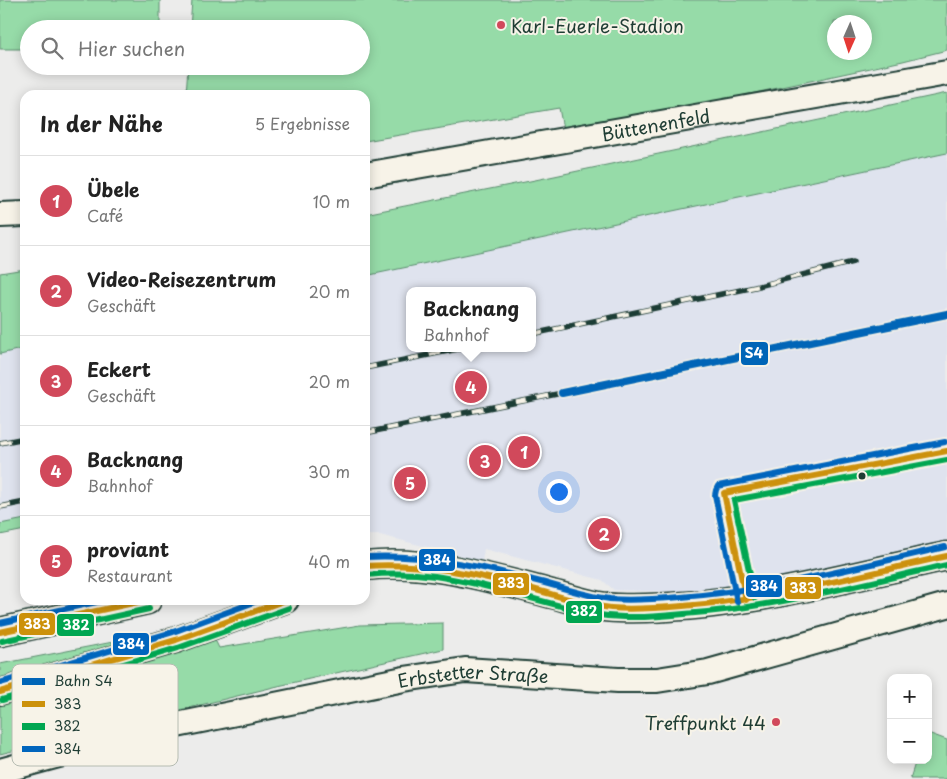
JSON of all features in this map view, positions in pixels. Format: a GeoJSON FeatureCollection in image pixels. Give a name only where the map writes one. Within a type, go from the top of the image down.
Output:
{"type":"FeatureCollection","features":[{"type":"Feature","properties":{"kind":"street","name":"Büttenenfeld"},"geometry":{"type":"LineString","coordinates":[[370,175],[947,72]]}},
{"type":"Feature","properties":{"kind":"street"},"geometry":{"type":"LineString","coordinates":[[0,215],[20,214]]}},
{"type":"Feature","properties":{"kind":"street"},"geometry":{"type":"LineString","coordinates":[[370,566],[407,564],[443,569],[617,609],[746,600],[947,556]]}},
{"type":"Feature","properties":{"kind":"street"},"geometry":{"type":"LineString","coordinates":[[0,632],[124,605]]}},
{"type":"Feature","properties":{"kind":"street"},"geometry":{"type":"LineString","coordinates":[[95,664],[176,640],[272,605]]}},
{"type":"Feature","properties":{"kind":"street","name":"Erbstetter Straße"},"geometry":{"type":"LineString","coordinates":[[178,725],[404,678],[465,670],[657,680],[708,672],[947,605]]}},
{"type":"Feature","properties":{"kind":"street"},"geometry":{"type":"LineString","coordinates":[[0,692],[12,688]]}},
{"type":"Feature","properties":{"kind":"street","name":"Erbstetter Straße"},"geometry":{"type":"LineString","coordinates":[[0,771],[18,766]]}},
{"type":"Feature","properties":{"kind":"shaded area"},"geometry":{"type":"Polygon","coordinates":[[[947,153],[947,545],[705,593],[614,590],[602,580],[484,549],[482,561],[380,535],[370,535],[370,275],[947,153]]]}},
{"type":"Feature","properties":{"kind":"shaded area"},"geometry":{"type":"Polygon","coordinates":[[[20,349],[20,531],[0,535],[0,354],[20,349]]]}},
{"type":"Feature","properties":{"kind":"green space"},"geometry":{"type":"Polygon","coordinates":[[[0,0],[160,0],[160,20],[20,20],[20,49],[0,49],[0,0]]]}},
{"type":"Feature","properties":{"kind":"green space"},"geometry":{"type":"Polygon","coordinates":[[[192,0],[947,0],[947,50],[564,134],[559,108],[370,140],[370,90],[186,90],[187,75],[370,75],[370,20],[191,20],[192,0]]]}},
{"type":"Feature","properties":{"kind":"green space"},"geometry":{"type":"Polygon","coordinates":[[[947,93],[947,153],[370,275],[370,213],[947,93]]]}},
{"type":"Feature","properties":{"kind":"green space"},"geometry":{"type":"Polygon","coordinates":[[[20,270],[20,349],[0,354],[0,273],[20,270]]]}},
{"type":"Feature","properties":{"kind":"green space"},"geometry":{"type":"Polygon","coordinates":[[[20,520],[20,531],[0,535],[0,524],[20,520]]]}},
{"type":"Feature","properties":{"kind":"green space"},"geometry":{"type":"Polygon","coordinates":[[[443,623],[443,649],[178,710],[178,664],[12,664],[12,751],[0,754],[0,664],[190,627],[213,636],[219,648],[360,625],[443,623]]]}},
{"type":"Feature","properties":{"kind":"green space"},"geometry":{"type":"Polygon","coordinates":[[[932,734],[947,740],[947,779],[910,779],[915,764],[932,764],[932,734]]]}},
{"type":"Feature","properties":{"kind":"railway"},"geometry":{"type":"LineString","coordinates":[[536,333],[755,287],[853,262]]}},
{"type":"Feature","properties":{"kind":"railway"},"geometry":{"type":"LineString","coordinates":[[370,367],[443,352]]}},
{"type":"Feature","properties":{"kind":"railway"},"geometry":{"type":"LineString","coordinates":[[370,432],[562,393]]}},
{"type":"Feature","properties":{"kind":"railway"},"geometry":{"type":"LineString","coordinates":[[0,443],[20,439]]}},
{"type":"Feature","properties":{"kind":"railway"},"geometry":{"type":"LineString","coordinates":[[0,507],[20,503]]}},
{"type":"Feature","properties":{"kind":"rail line","name":"S4"},"geometry":{"type":"LineString","coordinates":[[562,393],[947,314]]}},
{"type":"Feature","properties":{"kind":"transit line","name":"384"},"geometry":{"type":"LineString","coordinates":[[737,602],[715,495],[718,486],[945,442]]}},
{"type":"Feature","properties":{"kind":"transit line","name":"383"},"geometry":{"type":"LineString","coordinates":[[746,600],[724,493],[947,451]]}},
{"type":"Feature","properties":{"kind":"transit line","name":"382"},"geometry":{"type":"LineString","coordinates":[[755,598],[734,500],[947,460]]}},
{"type":"Feature","properties":{"kind":"transit line","name":"384"},"geometry":{"type":"LineString","coordinates":[[370,557],[408,557],[471,565],[591,596],[637,600],[715,594],[748,589],[847,570],[945,547]]}},
{"type":"Feature","properties":{"kind":"transit line","name":"383"},"geometry":{"type":"LineString","coordinates":[[370,566],[407,566],[448,570],[509,583],[590,605],[638,609],[716,603],[750,598],[816,586],[947,556]]}},
{"type":"Feature","properties":{"kind":"transit line","name":"382"},"geometry":{"type":"LineString","coordinates":[[370,575],[418,574],[435,576],[477,584],[600,615],[642,617],[717,611],[783,601],[947,565]]}},
{"type":"Feature","properties":{"kind":"transit line","name":"384"},"geometry":{"type":"LineString","coordinates":[[0,623],[83,605]]}},
{"type":"Feature","properties":{"kind":"transit line","name":"383"},"geometry":{"type":"LineString","coordinates":[[0,632],[124,605]]}},
{"type":"Feature","properties":{"kind":"transit line","name":"384"},"geometry":{"type":"LineString","coordinates":[[64,664],[173,632],[246,605]]}},
{"type":"Feature","properties":{"kind":"transit line","name":"383"},"geometry":{"type":"LineString","coordinates":[[95,664],[176,640],[272,605]]}},
{"type":"Feature","properties":{"kind":"transit line","name":"382"},"geometry":{"type":"LineString","coordinates":[[124,664],[178,648],[289,608]]}},
{"type":"Feature","properties":{"kind":"transit line","name":"382"},"geometry":{"type":"LineString","coordinates":[[2,641],[149,609]]}},
{"type":"Feature","properties":{"kind":"transit line","name":"384"},"geometry":{"type":"LineString","coordinates":[[0,683],[12,679]]}},
{"type":"Feature","properties":{"kind":"transit line","name":"383"},"geometry":{"type":"LineString","coordinates":[[0,692],[12,688]]}},
{"type":"Feature","properties":{"kind":"transit line","name":"382"},"geometry":{"type":"LineString","coordinates":[[2,700],[12,697]]}},
{"type":"Feature","properties":{"kind":"place","name":"Karl-Euerle-Stadion"},"geometry":{"type":"Point","coordinates":[501,25]}},
{"type":"Feature","properties":{"kind":"place","name":"Backnang"},"geometry":{"type":"Point","coordinates":[471,387]}},
{"type":"Feature","properties":{"kind":"place","name":"Übele"},"geometry":{"type":"Point","coordinates":[524,452]}},
{"type":"Feature","properties":{"kind":"place","name":"Eckert"},"geometry":{"type":"Point","coordinates":[485,461]}},
{"type":"Feature","properties":{"kind":"place","name":"proviant"},"geometry":{"type":"Point","coordinates":[410,483]}},
{"type":"Feature","properties":{"kind":"place","name":"Video-Reisezentrum"},"geometry":{"type":"Point","coordinates":[604,534]}},
{"type":"Feature","properties":{"kind":"place","name":"Treffpunkt 44"},"geometry":{"type":"Point","coordinates":[776,722]}}]}
